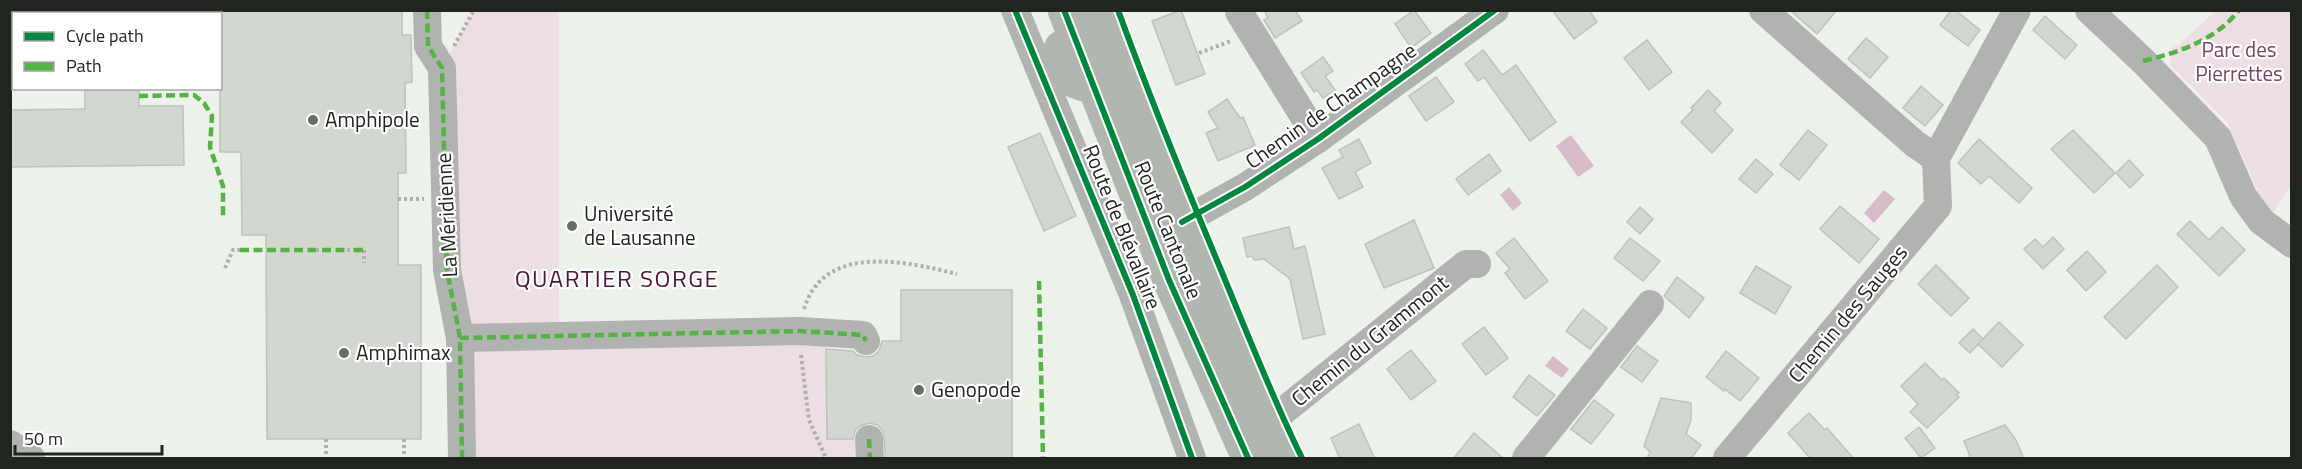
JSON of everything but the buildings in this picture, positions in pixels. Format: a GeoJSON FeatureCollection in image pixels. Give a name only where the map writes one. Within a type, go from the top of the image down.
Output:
{"type":"FeatureCollection","features":[{"type":"Feature","properties":{"kind":"main road","name":"Route Cantonale"},"geometry":{"type":"LineString","coordinates":[[1064,10],[1169,280],[1248,459]]}},
{"type":"Feature","properties":{"kind":"main road","name":"Route Cantonale"},"geometry":{"type":"LineString","coordinates":[[1097,10],[1207,289],[1282,459]]}},
{"type":"Feature","properties":{"kind":"main road"},"geometry":{"type":"LineString","coordinates":[[1077,42],[1092,40],[1100,46],[1124,102],[1147,134]]}},
{"type":"Feature","properties":{"kind":"street","name":"La Méridienne"},"geometry":{"type":"LineString","coordinates":[[427,10],[428,46],[442,68],[447,270],[460,338],[462,459]]}},
{"type":"Feature","properties":{"kind":"street","name":"Route de Blévallaire"},"geometry":{"type":"LineString","coordinates":[[1015,10],[1133,295],[1192,459]]}},
{"type":"Feature","properties":{"kind":"street"},"geometry":{"type":"LineString","coordinates":[[1241,10],[1239,12],[1318,139]]}},
{"type":"Feature","properties":{"kind":"street","name":"Chemin de Champagne"},"geometry":{"type":"LineString","coordinates":[[1182,222],[1245,187],[1318,139],[1495,10]]}},
{"type":"Feature","properties":{"kind":"street"},"geometry":{"type":"LineString","coordinates":[[1763,10],[1915,144],[1936,158],[2017,10]]}},
{"type":"Feature","properties":{"kind":"street"},"geometry":{"type":"LineString","coordinates":[[2089,10],[2143,61],[2218,138],[2243,196],[2261,221],[2292,244]]}},
{"type":"Feature","properties":{"kind":"street","name":"Chemin des Sauges"},"geometry":{"type":"LineString","coordinates":[[1727,459],[1938,206],[1936,158]]}},
{"type":"Feature","properties":{"kind":"street","name":"Chemin du Grammont"},"geometry":{"type":"LineString","coordinates":[[1266,425],[1466,264],[1477,264]]}},
{"type":"Feature","properties":{"kind":"street"},"geometry":{"type":"LineString","coordinates":[[1526,459],[1650,304]]}},
{"type":"Feature","properties":{"kind":"street"},"geometry":{"type":"LineString","coordinates":[[460,338],[800,331],[863,335],[866,341]]}},
{"type":"Feature","properties":{"kind":"street"},"geometry":{"type":"LineString","coordinates":[[10,444],[31,459]]}},
{"type":"Feature","properties":{"kind":"path"},"geometry":{"type":"LineString","coordinates":[[442,68],[474,10]]}},
{"type":"Feature","properties":{"kind":"path"},"geometry":{"type":"LineString","coordinates":[[1199,53],[1230,42]]}},
{"type":"Feature","properties":{"kind":"path"},"geometry":{"type":"LineString","coordinates":[[225,268],[233,250],[240,250]]}},
{"type":"Feature","properties":{"kind":"path"},"geometry":{"type":"LineString","coordinates":[[316,250],[322,250]]}},
{"type":"Feature","properties":{"kind":"path"},"geometry":{"type":"LineString","coordinates":[[347,250],[354,250]]}},
{"type":"Feature","properties":{"kind":"path"},"geometry":{"type":"LineString","coordinates":[[364,250],[364,263]]}},
{"type":"Feature","properties":{"kind":"path"},"geometry":{"type":"LineString","coordinates":[[826,459],[808,420],[804,389],[800,331],[807,297],[820,279],[838,268],[864,262],[902,263],[957,274]]}},
{"type":"Feature","properties":{"kind":"path"},"geometry":{"type":"LineString","coordinates":[[326,439],[326,459]]}},
{"type":"Feature","properties":{"kind":"path"},"geometry":{"type":"LineString","coordinates":[[404,439],[404,459]]}},
{"type":"Feature","properties":{"kind":"green space"},"geometry":{"type":"Polygon","coordinates":[[[474,11],[559,11],[559,335],[826,341],[827,439],[869,439],[870,458],[462,458],[442,68],[474,11]]]}},
{"type":"Feature","properties":{"kind":"green space","name":"Parc des Pierrettes"},"geometry":{"type":"Polygon","coordinates":[[[2215,11],[2291,11],[2291,186],[2272,214],[2259,194],[2227,122],[2170,65],[2173,45],[2179,45],[2215,11]]]}},
{"type":"Feature","properties":{"kind":"shaded area"},"geometry":{"type":"Polygon","coordinates":[[[1571,135],[1594,166],[1578,177],[1556,146],[1571,135]]]}},
{"type":"Feature","properties":{"kind":"shaded area"},"geometry":{"type":"Polygon","coordinates":[[[1509,187],[1522,203],[1513,211],[1500,195],[1509,187]]]}},
{"type":"Feature","properties":{"kind":"shaded area"},"geometry":{"type":"Polygon","coordinates":[[[1884,190],[1895,199],[1874,223],[1864,213],[1884,190]]]}},
{"type":"Feature","properties":{"kind":"shaded area"},"geometry":{"type":"Polygon","coordinates":[[[1553,356],[1569,369],[1562,378],[1545,366],[1553,356]]]}},
{"type":"Feature","properties":{"kind":"marked path"},"geometry":{"type":"LineString","coordinates":[[427,10],[428,46],[442,68],[447,270],[460,338],[462,458]]}},
{"type":"Feature","properties":{"kind":"marked path"},"geometry":{"type":"LineString","coordinates":[[2143,61],[2196,44],[2219,30],[2239,10]]}},
{"type":"Feature","properties":{"kind":"marked path"},"geometry":{"type":"LineString","coordinates":[[139,96],[194,95],[204,103],[212,116],[210,147],[223,186],[223,218]]}},
{"type":"Feature","properties":{"kind":"marked path"},"geometry":{"type":"LineString","coordinates":[[240,250],[316,250]]}},
{"type":"Feature","properties":{"kind":"marked path"},"geometry":{"type":"LineString","coordinates":[[322,250],[347,250]]}},
{"type":"Feature","properties":{"kind":"marked path"},"geometry":{"type":"LineString","coordinates":[[354,250],[364,250]]}},
{"type":"Feature","properties":{"kind":"marked path"},"geometry":{"type":"LineString","coordinates":[[1039,281],[1043,458]]}},
{"type":"Feature","properties":{"kind":"marked path"},"geometry":{"type":"LineString","coordinates":[[460,338],[800,331],[863,335],[866,341]]}},
{"type":"Feature","properties":{"kind":"marked path"},"geometry":{"type":"LineString","coordinates":[[869,439],[870,458]]}},
{"type":"Feature","properties":{"kind":"cycle path"},"geometry":{"type":"LineString","coordinates":[[1015,10],[1133,295],[1192,458]]}},
{"type":"Feature","properties":{"kind":"cycle path"},"geometry":{"type":"LineString","coordinates":[[1064,10],[1169,280],[1248,458]]}},
{"type":"Feature","properties":{"kind":"cycle path"},"geometry":{"type":"LineString","coordinates":[[1118,10],[1194,205],[1270,388],[1302,458]]}},
{"type":"Feature","properties":{"kind":"cycle path"},"geometry":{"type":"LineString","coordinates":[[1182,222],[1245,187],[1318,139],[1495,10]]}},
{"type":"Feature","properties":{"kind":"place","name":"Amphipole"},"geometry":{"type":"Point","coordinates":[313,120]}},
{"type":"Feature","properties":{"kind":"place","name":"Université de Lausanne"},"geometry":{"type":"Point","coordinates":[572,226]}},
{"type":"Feature","properties":{"kind":"place","name":"Amphimax"},"geometry":{"type":"Point","coordinates":[344,353]}},
{"type":"Feature","properties":{"kind":"place","name":"Genopode"},"geometry":{"type":"Point","coordinates":[919,390]}},
{"type":"Feature","properties":{"kind":"district","name":"QUARTIER SORGE"},"geometry":{"type":"Point","coordinates":[617,279]}}]}
